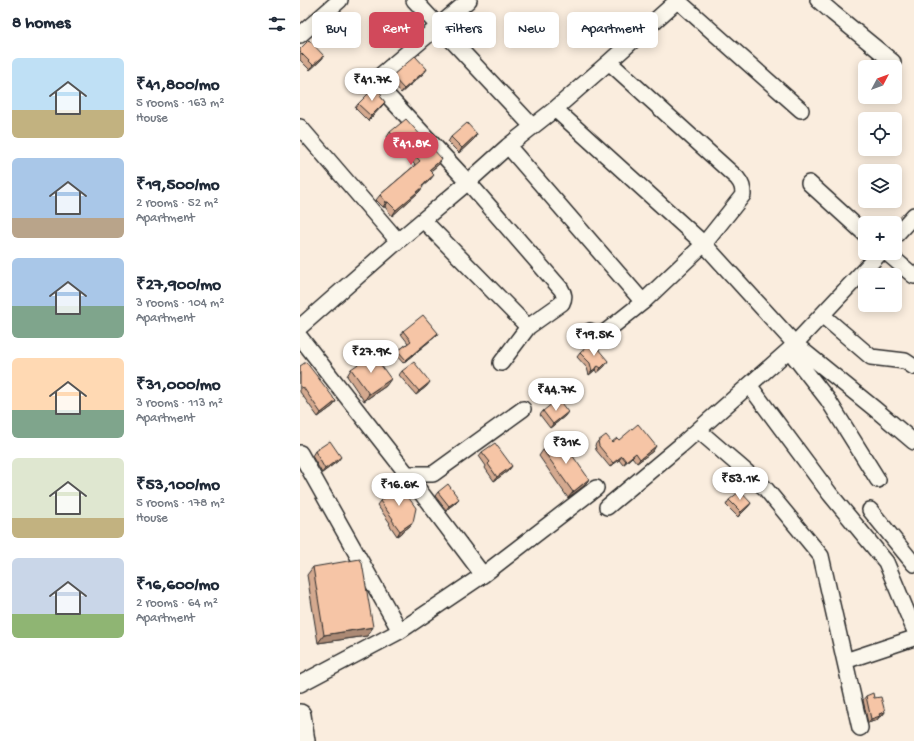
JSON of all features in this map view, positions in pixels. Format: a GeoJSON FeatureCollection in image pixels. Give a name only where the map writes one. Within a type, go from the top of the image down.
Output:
{"type":"FeatureCollection","features":[{"type":"Feature","properties":{"kind":"street"},"geometry":{"type":"LineString","coordinates":[[300,35],[340,0]]}},
{"type":"Feature","properties":{"kind":"street"},"geometry":{"type":"LineString","coordinates":[[414,0],[432,20]]}},
{"type":"Feature","properties":{"kind":"street"},"geometry":{"type":"LineString","coordinates":[[455,12],[469,0]]}},
{"type":"Feature","properties":{"kind":"street"},"geometry":{"type":"LineString","coordinates":[[300,327],[508,146],[555,109],[678,0],[801,110]]}},
{"type":"Feature","properties":{"kind":"street"},"geometry":{"type":"LineString","coordinates":[[818,0],[891,60]]}},
{"type":"Feature","properties":{"kind":"street"},"geometry":{"type":"LineString","coordinates":[[432,31],[374,81],[468,182],[561,288],[565,298],[562,303],[528,327],[501,363]]}},
{"type":"Feature","properties":{"kind":"street"},"geometry":{"type":"LineString","coordinates":[[459,48],[532,126]]}},
{"type":"Feature","properties":{"kind":"street"},"geometry":{"type":"LineString","coordinates":[[590,331],[599,337],[643,302],[704,244],[743,195],[741,183],[609,62]]}},
{"type":"Feature","properties":{"kind":"street"},"geometry":{"type":"LineString","coordinates":[[555,109],[704,244],[792,347],[828,400],[878,480]]}},
{"type":"Feature","properties":{"kind":"street"},"geometry":{"type":"LineString","coordinates":[[300,127],[398,241]]}},
{"type":"Feature","properties":{"kind":"street"},"geometry":{"type":"LineString","coordinates":[[508,146],[643,302]]}},
{"type":"Feature","properties":{"kind":"street"},"geometry":{"type":"LineString","coordinates":[[809,183],[858,228]]}},
{"type":"Feature","properties":{"kind":"street"},"geometry":{"type":"LineString","coordinates":[[902,229],[914,216]]}},
{"type":"Feature","properties":{"kind":"street"},"geometry":{"type":"LineString","coordinates":[[423,220],[528,327]]}},
{"type":"Feature","properties":{"kind":"street"},"geometry":{"type":"LineString","coordinates":[[607,507],[698,430],[792,347],[873,260]]}},
{"type":"Feature","properties":{"kind":"street"},"geometry":{"type":"LineString","coordinates":[[895,260],[914,276]]}},
{"type":"Feature","properties":{"kind":"street"},"geometry":{"type":"LineString","coordinates":[[822,314],[871,356],[905,361],[914,367]]}},
{"type":"Feature","properties":{"kind":"street"},"geometry":{"type":"LineString","coordinates":[[300,337],[407,474],[483,575]]}},
{"type":"Feature","properties":{"kind":"street"},"geometry":{"type":"LineString","coordinates":[[792,347],[875,409],[914,442]]}},
{"type":"Feature","properties":{"kind":"street"},"geometry":{"type":"LineString","coordinates":[[749,385],[830,494],[886,562],[914,630]]}},
{"type":"Feature","properties":{"kind":"street"},"geometry":{"type":"LineString","coordinates":[[407,474],[433,474],[523,409]]}},
{"type":"Feature","properties":{"kind":"street"},"geometry":{"type":"LineString","coordinates":[[698,430],[765,488],[821,556],[860,728]]}},
{"type":"Feature","properties":{"kind":"street"},"geometry":{"type":"LineString","coordinates":[[300,453],[400,632]]}},
{"type":"Feature","properties":{"kind":"street"},"geometry":{"type":"LineString","coordinates":[[300,684],[400,632],[483,575],[596,488]]}},
{"type":"Feature","properties":{"kind":"street"},"geometry":{"type":"LineString","coordinates":[[870,510],[914,564]]}},
{"type":"Feature","properties":{"kind":"street"},"geometry":{"type":"LineString","coordinates":[[845,661],[914,638]]}},
{"type":"Feature","properties":{"kind":"street"},"geometry":{"type":"LineString","coordinates":[[300,715],[304,741]]}},
{"type":"Feature","properties":{"kind":"building"},"geometry":{"type":"Polygon","coordinates":[[[309,40],[312,43],[312,48],[316,48],[324,56],[313,65],[300,52],[300,49],[309,40]]]}},
{"type":"Feature","properties":{"kind":"building"},"geometry":{"type":"Polygon","coordinates":[[[415,56],[427,69],[404,89],[392,76],[415,56]]]}},
{"type":"Feature","properties":{"kind":"building"},"geometry":{"type":"Polygon","coordinates":[[[378,90],[382,95],[380,96],[385,102],[371,116],[358,104],[371,91],[378,90]]]}},
{"type":"Feature","properties":{"kind":"building"},"geometry":{"type":"Polygon","coordinates":[[[406,119],[442,159],[429,170],[434,175],[422,185],[423,187],[396,210],[380,195],[420,161],[405,144],[402,146],[390,132],[406,119]]]}},
{"type":"Feature","properties":{"kind":"building"},"geometry":{"type":"Polygon","coordinates":[[[467,123],[477,134],[462,148],[451,137],[467,123]]]}},
{"type":"Feature","properties":{"kind":"building"},"geometry":{"type":"Polygon","coordinates":[[[423,315],[438,333],[406,360],[398,351],[411,341],[403,331],[423,315]]]}},
{"type":"Feature","properties":{"kind":"building"},"geometry":{"type":"Polygon","coordinates":[[[592,342],[608,361],[601,368],[598,366],[592,371],[590,363],[580,353],[592,342]]]}},
{"type":"Feature","properties":{"kind":"building"},"geometry":{"type":"Polygon","coordinates":[[[373,354],[391,379],[369,394],[351,369],[373,354]]]}},
{"type":"Feature","properties":{"kind":"building"},"geometry":{"type":"Polygon","coordinates":[[[306,362],[336,401],[321,413],[303,387],[300,390],[300,366],[306,362]]]}},
{"type":"Feature","properties":{"kind":"building"},"geometry":{"type":"Polygon","coordinates":[[[414,362],[430,382],[419,391],[402,371],[414,362]]]}},
{"type":"Feature","properties":{"kind":"building"},"geometry":{"type":"Polygon","coordinates":[[[558,399],[568,412],[553,424],[543,411],[558,399]]]}},
{"type":"Feature","properties":{"kind":"building"},"geometry":{"type":"Polygon","coordinates":[[[638,424],[656,446],[640,459],[636,453],[626,461],[622,456],[613,463],[599,446],[598,441],[606,435],[612,442],[617,438],[619,440],[638,424]]]}},
{"type":"Feature","properties":{"kind":"building"},"geometry":{"type":"Polygon","coordinates":[[[560,438],[589,479],[573,492],[543,450],[560,438]]]}},
{"type":"Feature","properties":{"kind":"building"},"geometry":{"type":"Polygon","coordinates":[[[330,441],[341,457],[325,469],[315,451],[330,441]]]}},
{"type":"Feature","properties":{"kind":"building"},"geometry":{"type":"Polygon","coordinates":[[[495,443],[512,466],[497,477],[488,464],[490,462],[482,452],[495,443]]]}},
{"type":"Feature","properties":{"kind":"building"},"geometry":{"type":"Polygon","coordinates":[[[397,484],[416,508],[413,522],[400,531],[380,501],[389,495],[386,491],[397,484]]]}},
{"type":"Feature","properties":{"kind":"building"},"geometry":{"type":"Polygon","coordinates":[[[448,484],[459,499],[449,506],[438,492],[448,484]]]}},
{"type":"Feature","properties":{"kind":"building"},"geometry":{"type":"Polygon","coordinates":[[[740,491],[751,503],[741,512],[729,500],[740,491]]]}},
{"type":"Feature","properties":{"kind":"building"},"geometry":{"type":"Polygon","coordinates":[[[360,559],[362,563],[373,627],[324,635],[313,567],[360,559]]]}},
{"type":"Feature","properties":{"kind":"building"},"geometry":{"type":"Polygon","coordinates":[[[873,693],[874,698],[881,697],[885,712],[879,714],[880,716],[871,719],[866,696],[873,693]]]}}]}
